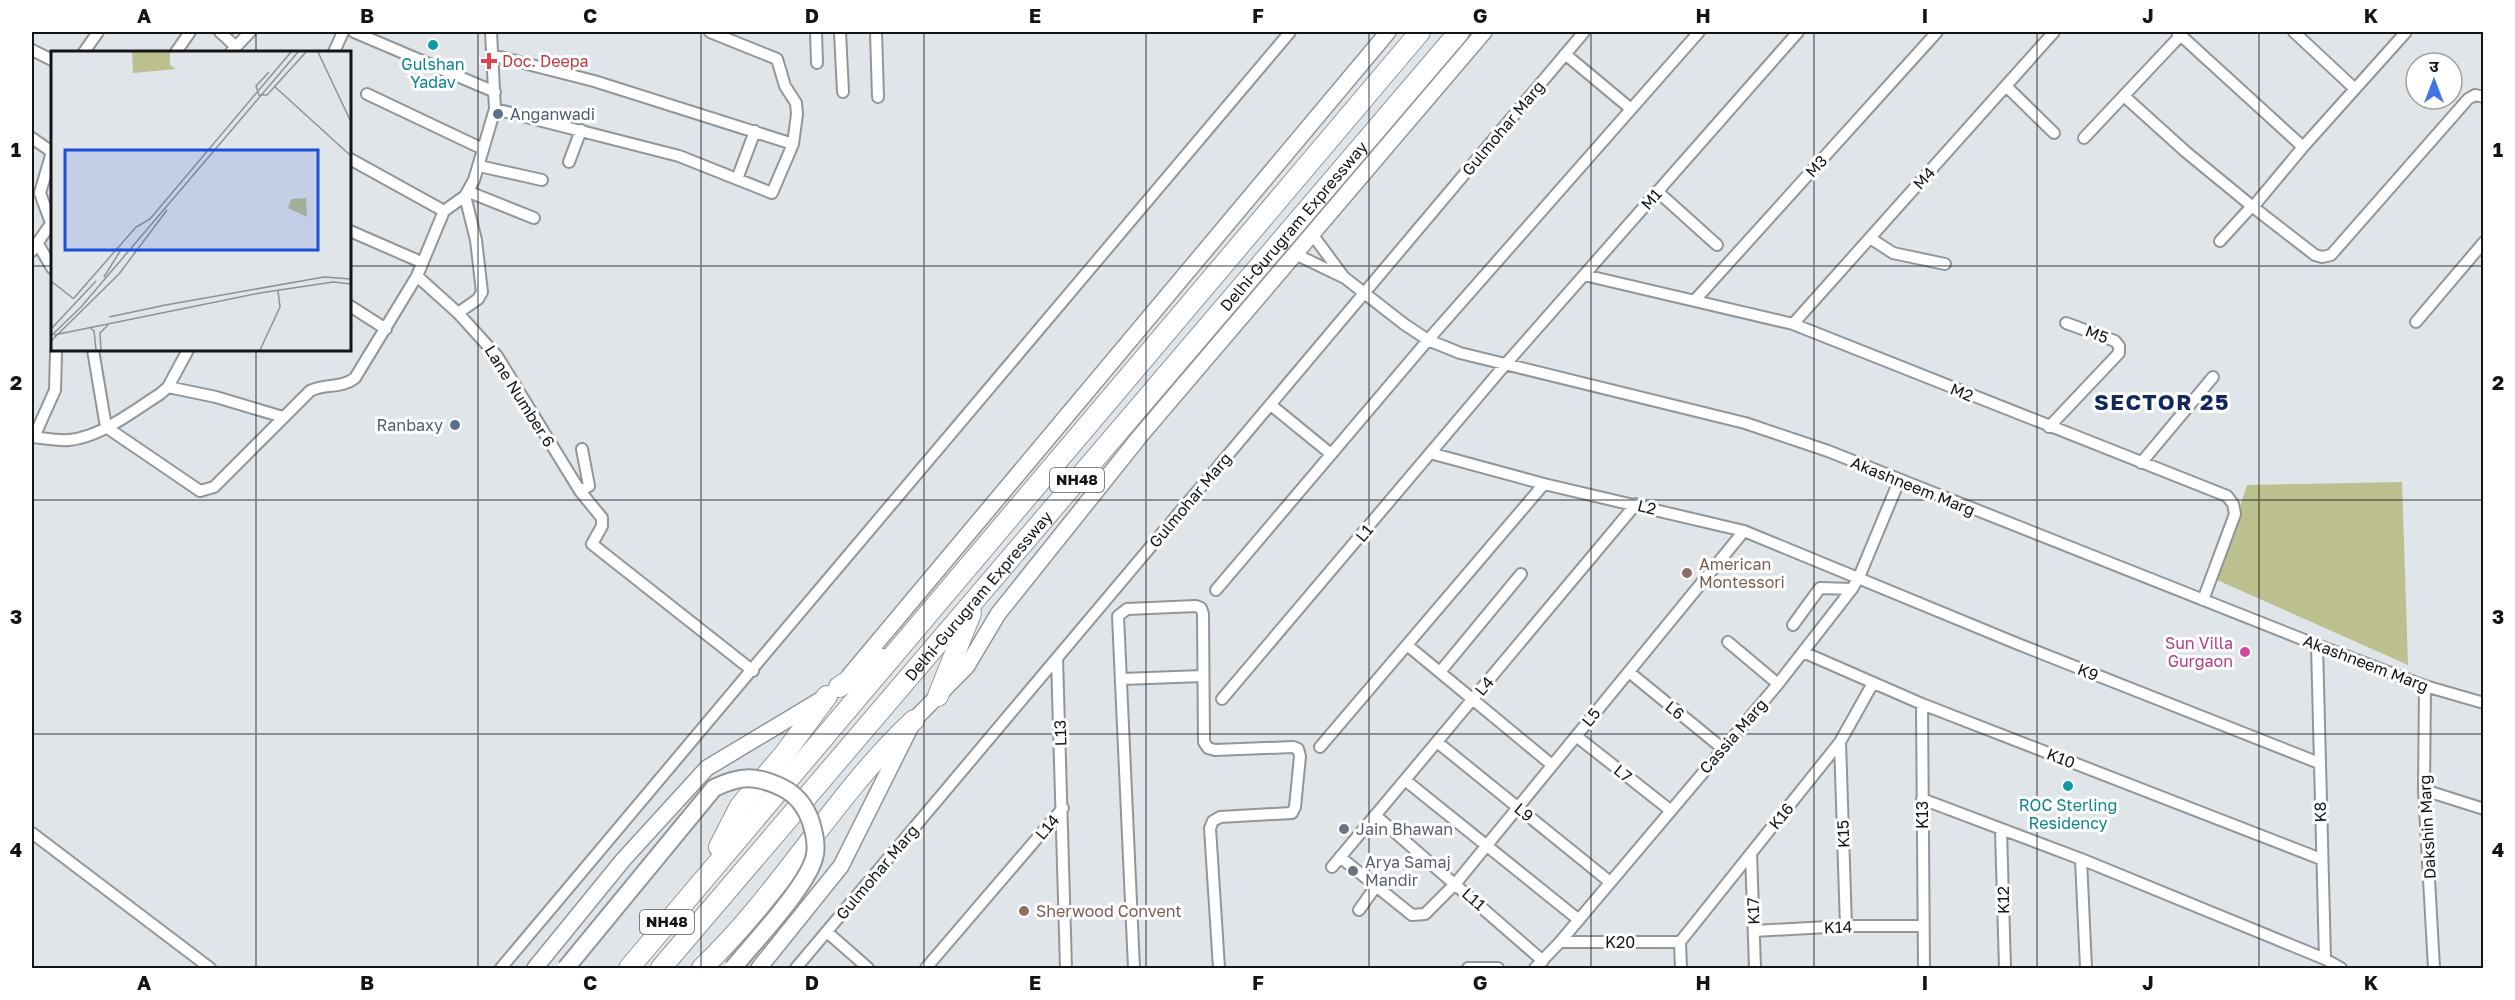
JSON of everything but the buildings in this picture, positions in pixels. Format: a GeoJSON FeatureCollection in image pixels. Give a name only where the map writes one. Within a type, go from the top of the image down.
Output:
{"type":"FeatureCollection","features":[{"type":"Feature","properties":{"kind":"highway","name":"Delhi-Gurugram Expressway"},"geometry":{"type":"LineString","coordinates":[[629,969],[704,876],[902,646],[1420,32]]}},
{"type":"Feature","properties":{"kind":"highway","name":"Delhi-Gurugram Expressway"},"geometry":{"type":"LineString","coordinates":[[661,969],[1459,32]]}},
{"type":"Feature","properties":{"kind":"highway"},"geometry":{"type":"LineString","coordinates":[[938,696],[978,597]]}},
{"type":"Feature","properties":{"kind":"highway"},"geometry":{"type":"LineString","coordinates":[[704,876],[740,807],[833,692],[902,646]]}},
{"type":"Feature","properties":{"kind":"highway"},"geometry":{"type":"LineString","coordinates":[[702,969],[738,935],[860,778],[887,746],[914,720]]}},
{"type":"Feature","properties":{"kind":"main road"},"geometry":{"type":"LineString","coordinates":[[535,969],[622,860],[707,768],[833,692],[1388,32]]}},
{"type":"Feature","properties":{"kind":"main road"},"geometry":{"type":"LineString","coordinates":[[759,969],[841,866],[914,720],[967,666],[998,614],[1134,444],[1484,32]]}},
{"type":"Feature","properties":{"kind":"main road"},"geometry":{"type":"LineString","coordinates":[[566,969],[714,788],[733,779],[762,778],[792,793],[807,812],[814,833],[816,853],[808,874],[733,969]]}},
{"type":"Feature","properties":{"kind":"street"},"geometry":{"type":"LineString","coordinates":[[85,51],[98,32]]}},
{"type":"Feature","properties":{"kind":"street"},"geometry":{"type":"LineString","coordinates":[[177,51],[190,32]]}},
{"type":"Feature","properties":{"kind":"street"},"geometry":{"type":"LineString","coordinates":[[220,32],[233,50],[250,32]]}},
{"type":"Feature","properties":{"kind":"street"},"geometry":{"type":"LineString","coordinates":[[334,51],[343,32]]}},
{"type":"Feature","properties":{"kind":"street"},"geometry":{"type":"LineString","coordinates":[[354,32],[495,92]]}},
{"type":"Feature","properties":{"kind":"street"},"geometry":{"type":"LineString","coordinates":[[93,351],[106,427],[194,488],[206,491],[214,487],[283,417],[317,387],[340,386],[355,378],[417,276],[444,211],[467,194],[479,166],[495,109],[492,32]]}},
{"type":"Feature","properties":{"kind":"street"},"geometry":{"type":"LineString","coordinates":[[495,109],[679,156],[769,194],[775,192],[797,128],[796,103],[785,86],[777,59],[710,32]]}},
{"type":"Feature","properties":{"kind":"street"},"geometry":{"type":"LineString","coordinates":[[816,32],[817,63]]}},
{"type":"Feature","properties":{"kind":"street"},"geometry":{"type":"LineString","coordinates":[[840,32],[843,92]]}},
{"type":"Feature","properties":{"kind":"street"},"geometry":{"type":"LineString","coordinates":[[876,32],[879,97]]}},
{"type":"Feature","properties":{"kind":"street"},"geometry":{"type":"LineString","coordinates":[[501,969],[753,671],[996,375],[1290,32]]}},
{"type":"Feature","properties":{"kind":"street","name":"Gulmohar Marg"},"geometry":{"type":"LineString","coordinates":[[796,969],[1584,32]]}},
{"type":"Feature","properties":{"kind":"street"},"geometry":{"type":"LineString","coordinates":[[1216,590],[1428,340],[1699,32]]}},
{"type":"Feature","properties":{"kind":"street","name":"M1"},"geometry":{"type":"LineString","coordinates":[[1504,366],[1798,32]]}},
{"type":"Feature","properties":{"kind":"street","name":"M3"},"geometry":{"type":"LineString","coordinates":[[1695,300],[1937,32]]}},
{"type":"Feature","properties":{"kind":"street","name":"M4"},"geometry":{"type":"LineString","coordinates":[[1794,324],[2055,32]]}},
{"type":"Feature","properties":{"kind":"street"},"geometry":{"type":"LineString","coordinates":[[2294,32],[2355,88]]}},
{"type":"Feature","properties":{"kind":"street"},"geometry":{"type":"LineString","coordinates":[[2220,240],[2253,207],[2303,147],[2406,32]]}},
{"type":"Feature","properties":{"kind":"street"},"geometry":{"type":"LineString","coordinates":[[2084,138],[2179,33],[2303,147]]}},
{"type":"Feature","properties":{"kind":"street"},"geometry":{"type":"LineString","coordinates":[[32,50],[51,60]]}},
{"type":"Feature","properties":{"kind":"street"},"geometry":{"type":"LineString","coordinates":[[1565,54],[1631,109]]}},
{"type":"Feature","properties":{"kind":"street"},"geometry":{"type":"LineString","coordinates":[[492,55],[594,81],[793,144]]}},
{"type":"Feature","properties":{"kind":"street"},"geometry":{"type":"LineString","coordinates":[[2006,86],[2054,133]]}},
{"type":"Feature","properties":{"kind":"street"},"geometry":{"type":"LineString","coordinates":[[367,94],[483,148]]}},
{"type":"Feature","properties":{"kind":"street"},"geometry":{"type":"LineString","coordinates":[[2124,96],[2186,152],[2253,207],[2315,255],[2322,257],[2331,255],[2468,99],[2475,95],[2484,97]]}},
{"type":"Feature","properties":{"kind":"street"},"geometry":{"type":"LineString","coordinates":[[569,162],[581,130]]}},
{"type":"Feature","properties":{"kind":"street"},"geometry":{"type":"LineString","coordinates":[[737,179],[756,131]]}},
{"type":"Feature","properties":{"kind":"street"},"geometry":{"type":"LineString","coordinates":[[32,138],[51,151]]}},
{"type":"Feature","properties":{"kind":"street"},"geometry":{"type":"LineString","coordinates":[[51,154],[36,180],[41,199],[51,221]]}},
{"type":"Feature","properties":{"kind":"street"},"geometry":{"type":"LineString","coordinates":[[351,160],[444,211]]}},
{"type":"Feature","properties":{"kind":"street"},"geometry":{"type":"LineString","coordinates":[[479,166],[542,180]]}},
{"type":"Feature","properties":{"kind":"street"},"geometry":{"type":"LineString","coordinates":[[1658,191],[1717,246]]}},
{"type":"Feature","properties":{"kind":"street"},"geometry":{"type":"LineString","coordinates":[[467,194],[534,218]]}},
{"type":"Feature","properties":{"kind":"street"},"geometry":{"type":"LineString","coordinates":[[458,313],[478,299],[482,292],[476,240],[467,194]]}},
{"type":"Feature","properties":{"kind":"street"},"geometry":{"type":"LineString","coordinates":[[51,224],[35,247],[51,267]]}},
{"type":"Feature","properties":{"kind":"street"},"geometry":{"type":"LineString","coordinates":[[351,231],[422,262]]}},
{"type":"Feature","properties":{"kind":"street","name":"Akashneem Marg"},"geometry":{"type":"LineString","coordinates":[[1312,234],[1346,278]]}},
{"type":"Feature","properties":{"kind":"street"},"geometry":{"type":"LineString","coordinates":[[1870,238],[1893,253],[1945,264]]}},
{"type":"Feature","properties":{"kind":"street"},"geometry":{"type":"LineString","coordinates":[[2416,322],[2484,242]]}},
{"type":"Feature","properties":{"kind":"street","name":"Akashneem Marg"},"geometry":{"type":"LineString","coordinates":[[1295,254],[1346,278],[1428,340],[1460,353],[1504,366],[1745,423],[1828,452],[1899,482],[2425,686],[2484,703]]}},
{"type":"Feature","properties":{"kind":"street","name":"M2"},"geometry":{"type":"LineString","coordinates":[[1584,275],[1794,324],[2049,428],[2227,496],[2233,504],[2235,514],[2204,600]]}},
{"type":"Feature","properties":{"kind":"street","name":"Lane Number 6"},"geometry":{"type":"LineString","coordinates":[[417,276],[458,313],[497,356],[580,491],[602,518],[602,526],[592,544],[753,671]]}},
{"type":"Feature","properties":{"kind":"street"},"geometry":{"type":"LineString","coordinates":[[351,307],[386,329]]}},
{"type":"Feature","properties":{"kind":"street","name":"M5"},"geometry":{"type":"LineString","coordinates":[[2049,428],[2119,353],[2119,346],[2115,341],[2066,322]]}},
{"type":"Feature","properties":{"kind":"street"},"geometry":{"type":"LineString","coordinates":[[56,352],[55,390],[33,437],[70,440],[87,436],[106,427],[168,387],[187,351]]}},
{"type":"Feature","properties":{"kind":"street","name":"L1"},"geometry":{"type":"LineString","coordinates":[[1222,699],[1504,366]]}},
{"type":"Feature","properties":{"kind":"street"},"geometry":{"type":"LineString","coordinates":[[2140,463],[2213,377]]}},
{"type":"Feature","properties":{"kind":"street"},"geometry":{"type":"LineString","coordinates":[[168,387],[216,397],[283,417]]}},
{"type":"Feature","properties":{"kind":"street"},"geometry":{"type":"LineString","coordinates":[[1271,405],[1331,454]]}},
{"type":"Feature","properties":{"kind":"street"},"geometry":{"type":"LineString","coordinates":[[580,491],[589,486],[582,449]]}},
{"type":"Feature","properties":{"kind":"street","name":"L2"},"geometry":{"type":"LineString","coordinates":[[1430,453],[1544,484],[1744,531],[1859,577]]}},
{"type":"Feature","properties":{"kind":"street","name":"Cassia Marg"},"geometry":{"type":"LineString","coordinates":[[1539,965],[1778,684],[1852,589],[1899,482]]}},
{"type":"Feature","properties":{"kind":"street"},"geometry":{"type":"LineString","coordinates":[[1320,747],[1544,484]]}},
{"type":"Feature","properties":{"kind":"street","name":"L4"},"geometry":{"type":"LineString","coordinates":[[1332,867],[1636,504]]}},
{"type":"Feature","properties":{"kind":"street","name":"L5"},"geometry":{"type":"LineString","coordinates":[[1340,857],[1412,915],[1425,914],[1456,883],[1744,531]]}},
{"type":"Feature","properties":{"kind":"street"},"geometry":{"type":"LineString","coordinates":[[1440,672],[1521,574]]}},
{"type":"Feature","properties":{"kind":"street","name":"K9"},"geometry":{"type":"LineString","coordinates":[[1859,577],[2018,644],[2319,763]]}},
{"type":"Feature","properties":{"kind":"street"},"geometry":{"type":"LineString","coordinates":[[1793,624],[1820,588],[1852,589]]}},
{"type":"Feature","properties":{"kind":"street"},"geometry":{"type":"LineString","coordinates":[[1134,969],[1118,616],[1120,612],[1196,606],[1201,608],[1203,614],[1204,742],[1208,748],[1293,747],[1298,749],[1300,756],[1295,807],[1292,813],[1220,817],[1213,821],[1210,828],[1219,969]]}},
{"type":"Feature","properties":{"kind":"street"},"geometry":{"type":"LineString","coordinates":[[1728,642],[1778,684]]}},
{"type":"Feature","properties":{"kind":"street"},"geometry":{"type":"LineString","coordinates":[[1407,645],[1552,765]]}},
{"type":"Feature","properties":{"kind":"street","name":"K8"},"geometry":{"type":"LineString","coordinates":[[2317,645],[2325,959]]}},
{"type":"Feature","properties":{"kind":"street","name":"K10"},"geometry":{"type":"LineString","coordinates":[[1803,652],[1922,704],[2321,859]]}},
{"type":"Feature","properties":{"kind":"street","name":"L13"},"geometry":{"type":"LineString","coordinates":[[1057,658],[1063,808]]}},
{"type":"Feature","properties":{"kind":"street","name":"L6"},"geometry":{"type":"LineString","coordinates":[[1629,672],[1722,748]]}},
{"type":"Feature","properties":{"kind":"street"},"geometry":{"type":"LineString","coordinates":[[1122,679],[1202,676]]}},
{"type":"Feature","properties":{"kind":"street","name":"K16"},"geometry":{"type":"LineString","coordinates":[[1680,942],[1840,741],[1874,683]]}},
{"type":"Feature","properties":{"kind":"street","name":"Dakshin Marg"},"geometry":{"type":"LineString","coordinates":[[2425,686],[2424,790],[2434,969]]}},
{"type":"Feature","properties":{"kind":"street","name":"K13"},"geometry":{"type":"LineString","coordinates":[[1922,704],[1924,969]]}},
{"type":"Feature","properties":{"kind":"street","name":"L7"},"geometry":{"type":"LineString","coordinates":[[1576,736],[1670,810]]}},
{"type":"Feature","properties":{"kind":"street","name":"K15"},"geometry":{"type":"LineString","coordinates":[[1840,741],[1846,926]]}},
{"type":"Feature","properties":{"kind":"street","name":"L9"},"geometry":{"type":"LineString","coordinates":[[1437,742],[1610,882]]}},
{"type":"Feature","properties":{"kind":"street"},"geometry":{"type":"LineString","coordinates":[[1405,780],[1579,920]]}},
{"type":"Feature","properties":{"kind":"street"},"geometry":{"type":"LineString","coordinates":[[2424,790],[2484,809]]}},
{"type":"Feature","properties":{"kind":"street"},"geometry":{"type":"LineString","coordinates":[[1922,799],[2001,831],[2081,859],[2325,959],[2341,969]]}},
{"type":"Feature","properties":{"kind":"street","name":"L14"},"geometry":{"type":"LineString","coordinates":[[926,969],[1063,808]]}},
{"type":"Feature","properties":{"kind":"street","name":"L14"},"geometry":{"type":"LineString","coordinates":[[1063,808],[1066,969]]}},
{"type":"Feature","properties":{"kind":"street","name":"L11"},"geometry":{"type":"LineString","coordinates":[[1375,815],[1456,883],[1539,965]]}},
{"type":"Feature","properties":{"kind":"street","name":"K12"},"geometry":{"type":"LineString","coordinates":[[2001,831],[2005,969]]}},
{"type":"Feature","properties":{"kind":"street"},"geometry":{"type":"LineString","coordinates":[[32,833],[210,969]]}},
{"type":"Feature","properties":{"kind":"street","name":"K17"},"geometry":{"type":"LineString","coordinates":[[1751,853],[1755,969]]}},
{"type":"Feature","properties":{"kind":"street"},"geometry":{"type":"LineString","coordinates":[[2081,859],[2086,969]]}},
{"type":"Feature","properties":{"kind":"street"},"geometry":{"type":"LineString","coordinates":[[1359,910],[1376,886]]}},
{"type":"Feature","properties":{"kind":"street","name":"K14"},"geometry":{"type":"LineString","coordinates":[[1754,931],[1846,926],[1922,926]]}},
{"type":"Feature","properties":{"kind":"street"},"geometry":{"type":"LineString","coordinates":[[827,932],[868,969]]}},
{"type":"Feature","properties":{"kind":"street","name":"K20"},"geometry":{"type":"LineString","coordinates":[[1560,942],[1680,942]]}},
{"type":"Feature","properties":{"kind":"street"},"geometry":{"type":"LineString","coordinates":[[1680,942],[1681,969]]}},
{"type":"Feature","properties":{"kind":"street"},"geometry":{"type":"LineString","coordinates":[[1468,969],[1498,969]]}},
{"type":"Feature","properties":{"kind":"green space"},"geometry":{"type":"Polygon","coordinates":[[[2402,482],[2408,665],[2217,580],[2247,485],[2402,482]]]}},
{"type":"Feature","properties":{"kind":"place","name":"Gulshan Yadav"},"geometry":{"type":"Point","coordinates":[433,45]}},
{"type":"Feature","properties":{"kind":"place","name":"Doc. Deepa"},"geometry":{"type":"Point","coordinates":[489,61]}},
{"type":"Feature","properties":{"kind":"place","name":"Anganwadi"},"geometry":{"type":"Point","coordinates":[498,114]}},
{"type":"Feature","properties":{"kind":"place","name":"Ranbaxy"},"geometry":{"type":"Point","coordinates":[455,425]}},
{"type":"Feature","properties":{"kind":"place","name":"American Montessori"},"geometry":{"type":"Point","coordinates":[1687,573]}},
{"type":"Feature","properties":{"kind":"place","name":"Sun Villa Gurgaon"},"geometry":{"type":"Point","coordinates":[2245,652]}},
{"type":"Feature","properties":{"kind":"place","name":"ROC Sterling Residency"},"geometry":{"type":"Point","coordinates":[2068,786]}},
{"type":"Feature","properties":{"kind":"place","name":"Jain Bhawan"},"geometry":{"type":"Point","coordinates":[1344,829]}},
{"type":"Feature","properties":{"kind":"place","name":"Arya Samaj Mandir"},"geometry":{"type":"Point","coordinates":[1353,871]}},
{"type":"Feature","properties":{"kind":"place","name":"Sherwood Convent"},"geometry":{"type":"Point","coordinates":[1024,911]}},
{"type":"Feature","properties":{"kind":"district","name":"SECTOR 25"},"geometry":{"type":"Point","coordinates":[2162,402]}}]}
